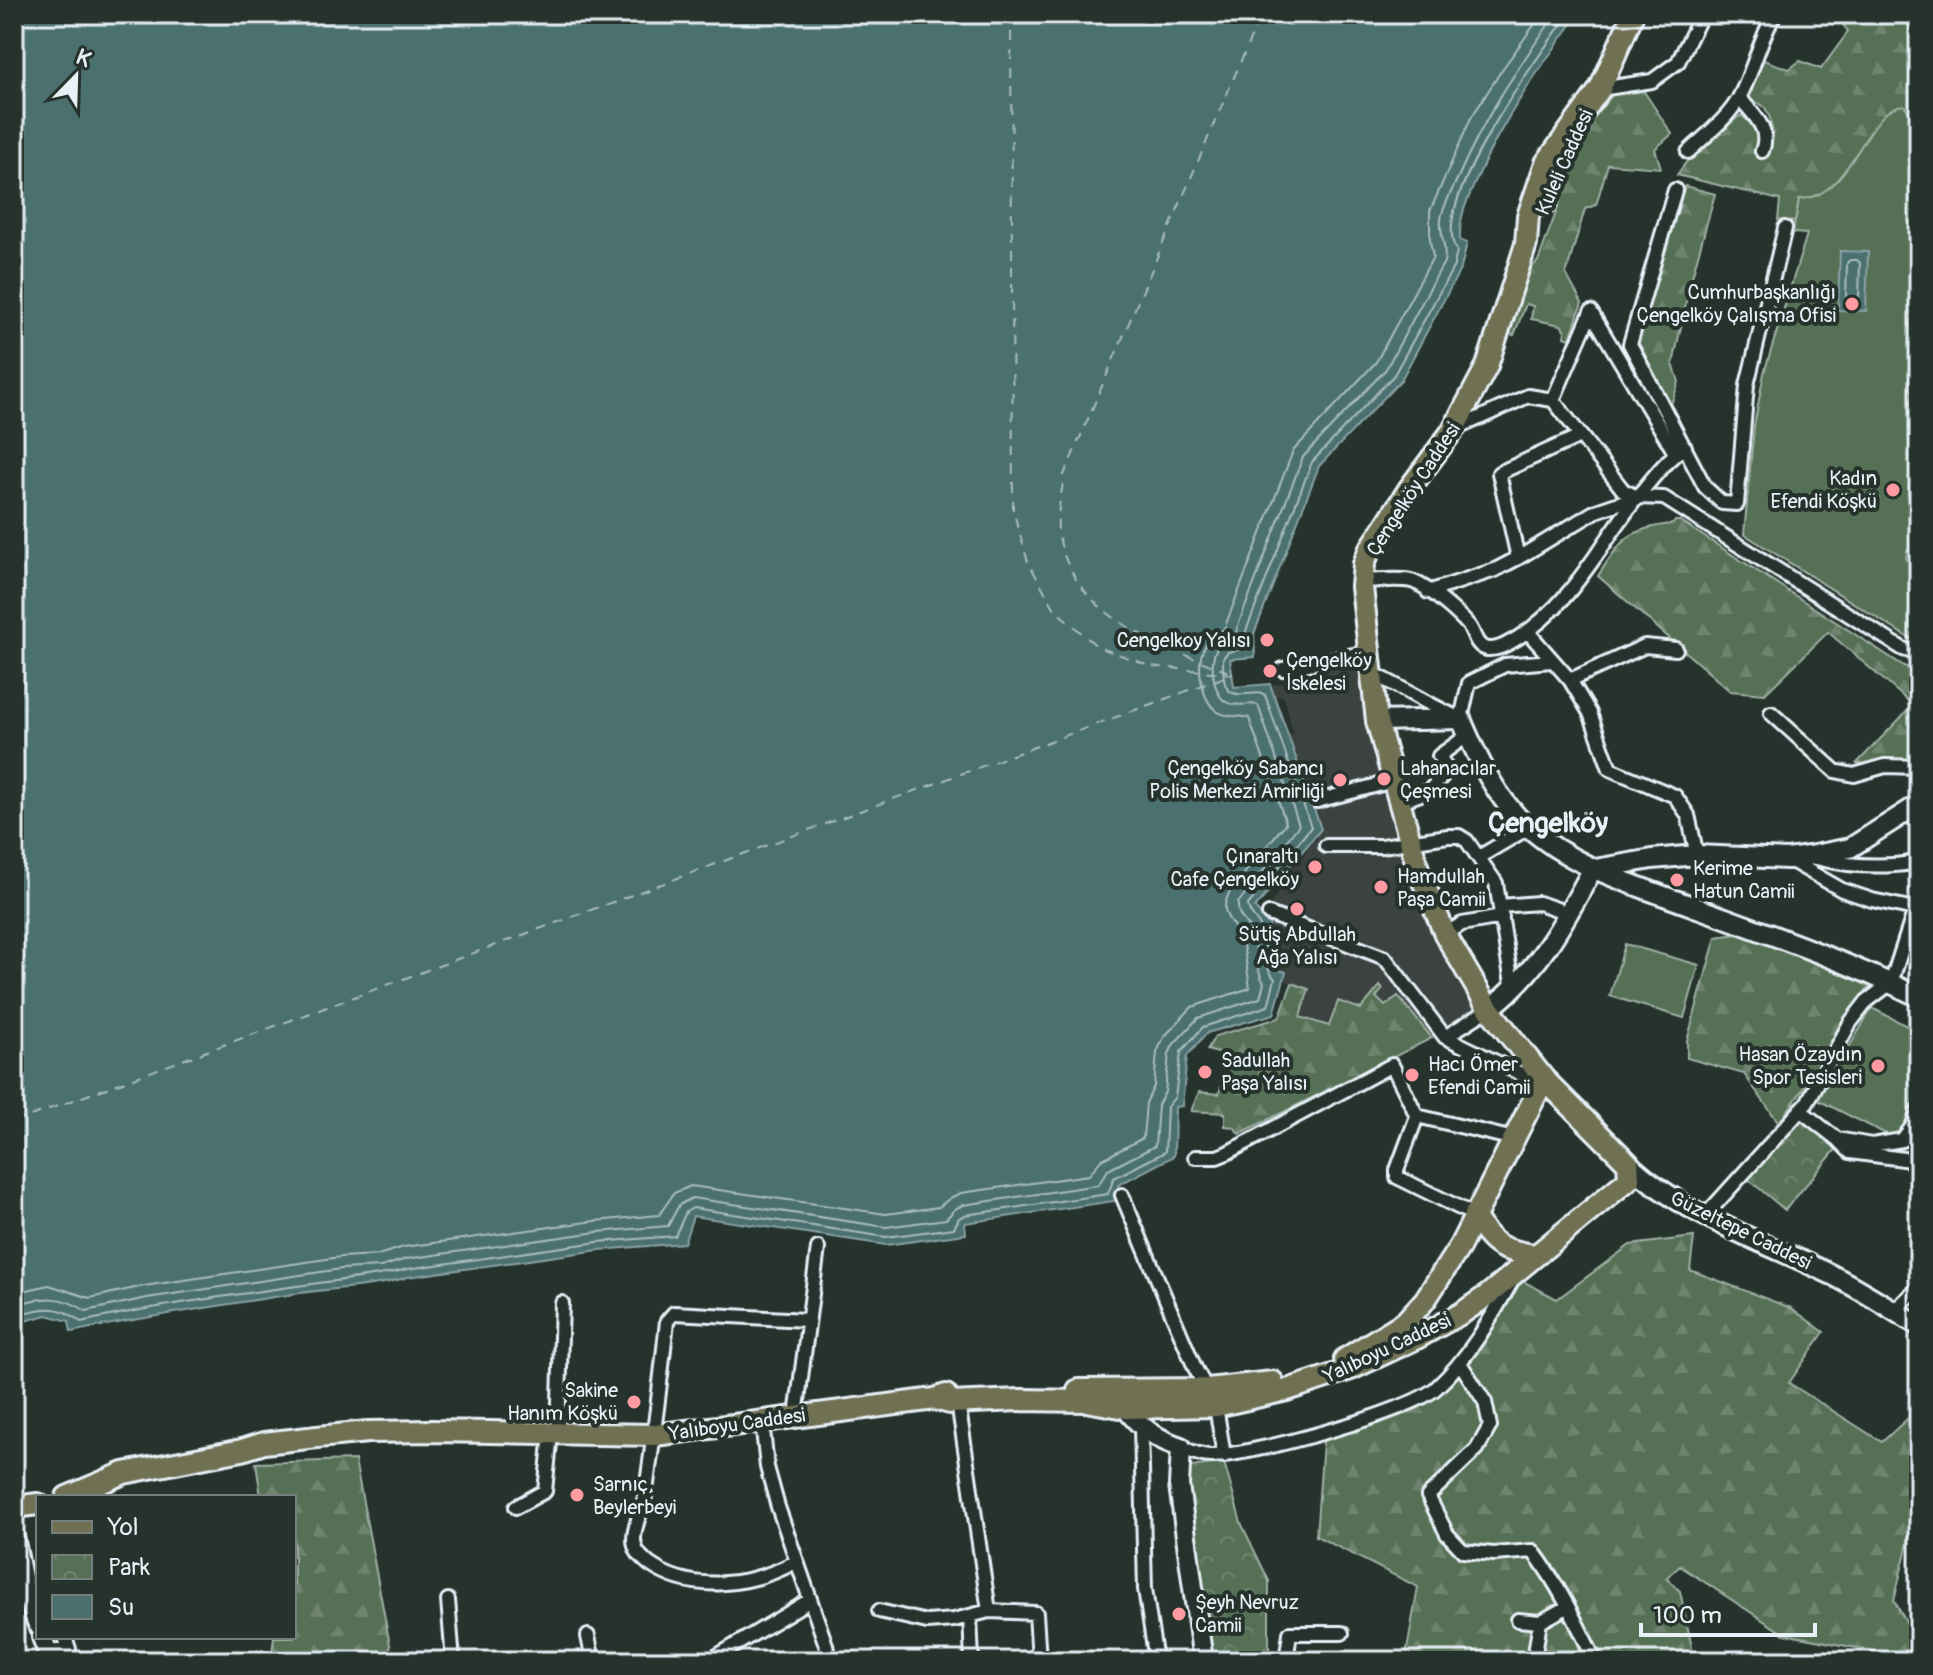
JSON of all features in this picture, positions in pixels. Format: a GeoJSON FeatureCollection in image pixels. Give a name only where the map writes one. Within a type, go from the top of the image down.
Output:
{"type":"FeatureCollection","features":[{"type":"Feature","properties":{"kind":"main road","name":"Kuleli Caddesi"},"geometry":{"type":"LineString","coordinates":[[1522,257],[1570,144],[1633,14]]}},
{"type":"Feature","properties":{"kind":"main road","name":"Çengelköy Caddesi"},"geometry":{"type":"LineString","coordinates":[[1522,257],[1487,366],[1453,430],[1409,489],[1369,551],[1362,581],[1377,721],[1418,869],[1445,934],[1489,1009],[1544,1079]]}},
{"type":"Feature","properties":{"kind":"main road"},"geometry":{"type":"LineString","coordinates":[[1460,1246],[1544,1079]]}},
{"type":"Feature","properties":{"kind":"main road","name":"Güzeltepe Caddesi"},"geometry":{"type":"LineString","coordinates":[[1544,1079],[1634,1174]]}},
{"type":"Feature","properties":{"kind":"main road","name":"Yalıboyu Caddesi"},"geometry":{"type":"LineString","coordinates":[[935,1399],[958,1402],[1086,1401],[1126,1408],[1287,1390],[1351,1369],[1462,1313],[1634,1174]]}},
{"type":"Feature","properties":{"kind":"main road"},"geometry":{"type":"LineString","coordinates":[[1474,1215],[1491,1242],[1509,1252],[1536,1255]]}},
{"type":"Feature","properties":{"kind":"main road"},"geometry":{"type":"LineString","coordinates":[[1460,1246],[1478,1244],[1494,1256],[1500,1272],[1500,1285]]}},
{"type":"Feature","properties":{"kind":"main road","name":"Yalıboyu Caddesi"},"geometry":{"type":"LineString","coordinates":[[72,1495],[124,1473],[242,1450],[263,1453],[311,1447],[655,1435],[935,1399],[951,1393],[1212,1398],[1314,1373],[1341,1361],[1406,1321],[1425,1300],[1460,1246]]}},
{"type":"Feature","properties":{"kind":"main road"},"geometry":{"type":"LineString","coordinates":[[14,1507],[36,1504]]}},
{"type":"Feature","properties":{"kind":"street"},"geometry":{"type":"LineString","coordinates":[[1596,93],[1652,81],[1678,62],[1702,14]]}},
{"type":"Feature","properties":{"kind":"street"},"geometry":{"type":"LineString","coordinates":[[1688,152],[1740,98],[1761,39],[1775,14]]}},
{"type":"Feature","properties":{"kind":"street"},"geometry":{"type":"LineString","coordinates":[[1740,98],[1765,129],[1762,151]]}},
{"type":"Feature","properties":{"kind":"street"},"geometry":{"type":"LineString","coordinates":[[1675,190],[1630,344],[1680,450]]}},
{"type":"Feature","properties":{"kind":"street"},"geometry":{"type":"LineString","coordinates":[[1553,400],[1591,312],[1705,487],[1722,503],[1737,504],[1747,385],[1785,228]]}},
{"type":"Feature","properties":{"kind":"street"},"geometry":{"type":"LineString","coordinates":[[1453,430],[1528,396],[1553,400],[1623,490],[1637,497]]}},
{"type":"Feature","properties":{"kind":"street"},"geometry":{"type":"LineString","coordinates":[[1518,558],[1499,473],[1580,436]]}},
{"type":"Feature","properties":{"kind":"street"},"geometry":{"type":"LineString","coordinates":[[1362,581],[1414,581],[1456,613],[1471,629],[1480,646],[1489,649],[1504,646],[1550,615],[1592,564],[1637,497],[1680,450]]}},
{"type":"Feature","properties":{"kind":"street"},"geometry":{"type":"LineString","coordinates":[[1428,592],[1495,570],[1596,511],[1637,497],[1664,498],[1903,649],[1919,654]]}},
{"type":"Feature","properties":{"kind":"street"},"geometry":{"type":"LineString","coordinates":[[1528,632],[1570,680],[1590,713],[1610,769],[1675,796],[1688,815],[1697,855]]}},
{"type":"Feature","properties":{"kind":"street"},"geometry":{"type":"LineString","coordinates":[[1570,680],[1645,646],[1676,649]]}},
{"type":"Feature","properties":{"kind":"street"},"geometry":{"type":"LineString","coordinates":[[1551,661],[1505,665],[1469,683],[1465,727],[1476,754],[1506,805],[1528,828],[1592,870],[1816,952],[1919,997]]}},
{"type":"Feature","properties":{"kind":"street"},"geometry":{"type":"LineString","coordinates":[[1283,669],[1369,662],[1465,727]]}},
{"type":"Feature","properties":{"kind":"street"},"geometry":{"type":"LineString","coordinates":[[1771,713],[1835,771],[1854,775],[1885,766],[1919,767]]}},
{"type":"Feature","properties":{"kind":"street"},"geometry":{"type":"LineString","coordinates":[[1377,721],[1465,727]]}},
{"type":"Feature","properties":{"kind":"street"},"geometry":{"type":"LineString","coordinates":[[1398,802],[1429,791],[1448,770],[1439,756],[1465,727]]}},
{"type":"Feature","properties":{"kind":"street"},"geometry":{"type":"LineString","coordinates":[[1317,801],[1393,781]]}},
{"type":"Feature","properties":{"kind":"street"},"geometry":{"type":"LineString","coordinates":[[1592,870],[1652,859],[1697,855],[1788,859],[1850,848],[1919,804]]}},
{"type":"Feature","properties":{"kind":"street"},"geometry":{"type":"LineString","coordinates":[[1479,857],[1528,828]]}},
{"type":"Feature","properties":{"kind":"street"},"geometry":{"type":"LineString","coordinates":[[1326,846],[1382,846],[1459,836],[1479,857],[1496,883],[1513,990]]}},
{"type":"Feature","properties":{"kind":"street"},"geometry":{"type":"LineString","coordinates":[[1809,856],[1848,866],[1890,867],[1919,862]]}},
{"type":"Feature","properties":{"kind":"street"},"geometry":{"type":"LineString","coordinates":[[1705,1216],[1807,1103],[1850,1023],[1867,1001],[1891,983],[1915,909],[1842,890],[1788,859]]}},
{"type":"Feature","properties":{"kind":"street"},"geometry":{"type":"LineString","coordinates":[[1445,1037],[1513,990],[1561,929],[1592,870]]}},
{"type":"Feature","properties":{"kind":"street"},"geometry":{"type":"LineString","coordinates":[[1445,934],[1462,924],[1539,903],[1568,913]]}},
{"type":"Feature","properties":{"kind":"street"},"geometry":{"type":"LineString","coordinates":[[1269,914],[1385,958],[1445,1037],[1527,1077],[1544,1079]]}},
{"type":"Feature","properties":{"kind":"street"},"geometry":{"type":"LineString","coordinates":[[1195,1157],[1217,1157],[1227,1153],[1392,1065],[1417,1116],[1397,1177],[1474,1215]]}},
{"type":"Feature","properties":{"kind":"street"},"geometry":{"type":"LineString","coordinates":[[1837,1139],[1872,1145],[1902,1140],[1912,1127],[1919,1109]]}},
{"type":"Feature","properties":{"kind":"street"},"geometry":{"type":"LineString","coordinates":[[1800,1110],[1850,1152],[1919,1161]]}},
{"type":"Feature","properties":{"kind":"street"},"geometry":{"type":"LineString","coordinates":[[1417,1116],[1514,1139]]}},
{"type":"Feature","properties":{"kind":"street","name":"Güzeltepe Caddesi"},"geometry":{"type":"LineString","coordinates":[[1634,1174],[1705,1216],[1832,1275],[1919,1326]]}},
{"type":"Feature","properties":{"kind":"street"},"geometry":{"type":"LineString","coordinates":[[1122,1195],[1195,1368],[1212,1398],[1224,1456]]}},
{"type":"Feature","properties":{"kind":"street"},"geometry":{"type":"LineString","coordinates":[[796,1416],[818,1248]]}},
{"type":"Feature","properties":{"kind":"street"},"geometry":{"type":"LineString","coordinates":[[1126,1408],[1141,1427],[1168,1443],[1205,1456],[1224,1456],[1291,1441],[1395,1409],[1434,1391],[1460,1363],[1487,1325],[1519,1270]]}},
{"type":"Feature","properties":{"kind":"street"},"geometry":{"type":"LineString","coordinates":[[1894,1311],[1919,1287]]}},
{"type":"Feature","properties":{"kind":"street"},"geometry":{"type":"LineString","coordinates":[[516,1507],[545,1491],[554,1439],[562,1303]]}},
{"type":"Feature","properties":{"kind":"street"},"geometry":{"type":"LineString","coordinates":[[795,1562],[726,1583],[691,1582],[662,1573],[638,1555],[634,1540],[646,1495],[667,1321],[674,1313],[807,1320]]}},
{"type":"Feature","properties":{"kind":"street"},"geometry":{"type":"LineString","coordinates":[[1460,1363],[1485,1402],[1490,1426],[1477,1449],[1428,1496],[1447,1534],[1463,1551],[1494,1554],[1533,1551],[1545,1566],[1595,1661]]}},
{"type":"Feature","properties":{"kind":"street"},"geometry":{"type":"LineString","coordinates":[[958,1402],[989,1611]]}},
{"type":"Feature","properties":{"kind":"street"},"geometry":{"type":"LineString","coordinates":[[762,1421],[767,1467],[829,1661]]}},
{"type":"Feature","properties":{"kind":"street"},"geometry":{"type":"LineString","coordinates":[[1141,1427],[1145,1589],[1156,1661]]}},
{"type":"Feature","properties":{"kind":"street"},"geometry":{"type":"LineString","coordinates":[[1181,1447],[1179,1485],[1205,1659]]}},
{"type":"Feature","properties":{"kind":"street"},"geometry":{"type":"LineString","coordinates":[[14,1537],[19,1588],[36,1621]]}},
{"type":"Feature","properties":{"kind":"street"},"geometry":{"type":"LineString","coordinates":[[448,1600],[453,1661]]}},
{"type":"Feature","properties":{"kind":"street"},"geometry":{"type":"LineString","coordinates":[[709,1661],[810,1600]]}},
{"type":"Feature","properties":{"kind":"street"},"geometry":{"type":"LineString","coordinates":[[1518,1620],[1540,1622],[1567,1607]]}},
{"type":"Feature","properties":{"kind":"street"},"geometry":{"type":"LineString","coordinates":[[879,1611],[927,1622],[989,1611],[1036,1613],[1039,1661]]}},
{"type":"Feature","properties":{"kind":"street"},"geometry":{"type":"LineString","coordinates":[[970,1616],[972,1661]]}},
{"type":"Feature","properties":{"kind":"street"},"geometry":{"type":"LineString","coordinates":[[1534,1659],[1540,1622]]}},
{"type":"Feature","properties":{"kind":"street"},"geometry":{"type":"LineString","coordinates":[[1286,1661],[1290,1633],[1342,1633]]}},
{"type":"Feature","properties":{"kind":"street"},"geometry":{"type":"LineString","coordinates":[[588,1636],[593,1661]]}},
{"type":"Feature","properties":{"kind":"street"},"geometry":{"type":"LineString","coordinates":[[47,1650],[69,1649],[66,1639]]}},
{"type":"Feature","properties":{"kind":"shaded area"},"geometry":{"type":"Polygon","coordinates":[[[1352,661],[1391,789],[1482,1008],[1443,1036],[1432,1038],[1419,1024],[1384,1006],[1375,997],[1383,989],[1380,986],[1361,1008],[1337,1000],[1328,1025],[1302,1016],[1310,988],[1285,981],[1287,971],[1277,968],[1266,913],[1299,856],[1303,857],[1321,829],[1288,735],[1293,734],[1286,703],[1283,696],[1275,697],[1271,685],[1287,682],[1289,675],[1286,672],[1352,661]]]}},
{"type":"Feature","properties":{"kind":"green space"},"geometry":{"type":"Polygon","coordinates":[[[1836,14],[1919,14],[1919,124],[1904,105],[1891,109],[1879,120],[1832,184],[1817,195],[1799,199],[1795,222],[1778,220],[1780,200],[1677,175],[1698,149],[1741,115],[1762,133],[1756,153],[1761,157],[1768,155],[1772,136],[1769,115],[1762,105],[1749,101],[1761,59],[1789,69],[1800,61],[1821,69],[1848,32],[1836,14]]]}},
{"type":"Feature","properties":{"kind":"green space"},"geometry":{"type":"Polygon","coordinates":[[[1643,90],[1672,134],[1655,149],[1661,168],[1608,164],[1596,205],[1585,209],[1566,274],[1582,303],[1570,339],[1565,337],[1561,325],[1531,319],[1533,306],[1526,304],[1514,335],[1503,333],[1527,272],[1538,261],[1590,121],[1615,92],[1643,90]]]}},
{"type":"Feature","properties":{"kind":"green space","name":"Cumhurbaşkanlığı Çengelköy Çalışma Ofisi"},"geometry":{"type":"Polygon","coordinates":[[[1898,104],[1904,105],[1919,124],[1919,382],[1912,382],[1911,404],[1919,405],[1919,485],[1909,485],[1908,495],[1919,496],[1919,550],[1907,550],[1906,560],[1919,562],[1919,642],[1744,534],[1754,426],[1764,373],[1807,234],[1793,233],[1799,199],[1813,197],[1837,180],[1882,115],[1898,104]]]}},
{"type":"Feature","properties":{"kind":"green space"},"geometry":{"type":"Polygon","coordinates":[[[1685,186],[1715,194],[1690,284],[1673,364],[1679,382],[1670,407],[1637,346],[1685,186]]]}},
{"type":"Feature","properties":{"kind":"green space"},"geometry":{"type":"Polygon","coordinates":[[[1680,521],[1904,666],[1919,672],[1919,772],[1857,763],[1913,705],[1828,632],[1765,694],[1730,691],[1598,576],[1627,538],[1680,521]]]}},
{"type":"Feature","properties":{"kind":"green space"},"geometry":{"type":"Polygon","coordinates":[[[1745,933],[1870,984],[1831,1049],[1779,1123],[1744,1074],[1687,1058],[1687,1041],[1716,937],[1745,933]]]}},
{"type":"Feature","properties":{"kind":"green space"},"geometry":{"type":"Polygon","coordinates":[[[1625,944],[1699,965],[1684,1018],[1610,996],[1625,944]]]}},
{"type":"Feature","properties":{"kind":"green space"},"geometry":{"type":"Polygon","coordinates":[[[1292,983],[1309,989],[1300,1017],[1329,1026],[1338,1001],[1361,1009],[1380,986],[1383,989],[1376,997],[1385,1006],[1398,996],[1432,1038],[1239,1134],[1234,1127],[1225,1126],[1225,1113],[1191,1111],[1199,1092],[1219,1094],[1229,1056],[1207,1050],[1215,1036],[1279,1018],[1292,983]]]}},
{"type":"Feature","properties":{"kind":"green space","name":"Hasan Özaydın Spor Tesisleri"},"geometry":{"type":"Polygon","coordinates":[[[1872,1008],[1919,1032],[1919,1101],[1896,1139],[1818,1100],[1872,1008]]]}},
{"type":"Feature","properties":{"kind":"green space"},"geometry":{"type":"Polygon","coordinates":[[[1801,1116],[1838,1147],[1785,1210],[1748,1179],[1801,1116]]]}},
{"type":"Feature","properties":{"kind":"green space"},"geometry":{"type":"Polygon","coordinates":[[[1694,1237],[1690,1270],[1791,1308],[1824,1332],[1789,1383],[1882,1442],[1919,1408],[1919,1498],[1894,1600],[1919,1646],[1919,1661],[1895,1661],[1883,1653],[1784,1634],[1680,1566],[1666,1578],[1680,1591],[1692,1648],[1688,1661],[1405,1661],[1418,1587],[1316,1536],[1324,1428],[1441,1390],[1519,1279],[1557,1299],[1630,1245],[1694,1237]]]}},
{"type":"Feature","properties":{"kind":"green space"},"geometry":{"type":"Polygon","coordinates":[[[355,1460],[393,1661],[271,1661],[274,1639],[296,1639],[296,1495],[261,1495],[256,1463],[355,1460]]]}},
{"type":"Feature","properties":{"kind":"green space"},"geometry":{"type":"Polygon","coordinates":[[[1224,1462],[1241,1523],[1269,1581],[1269,1658],[1214,1661],[1185,1468],[1224,1462]]]}},
{"type":"Feature","properties":{"kind":"water"},"geometry":{"type":"Polygon","coordinates":[[[14,14],[1579,14],[1524,92],[1488,154],[1463,214],[1460,240],[1467,243],[1461,268],[1401,380],[1319,466],[1254,634],[1255,657],[1230,659],[1234,687],[1270,684],[1321,829],[1255,908],[1269,924],[1276,969],[1286,972],[1274,1014],[1207,1033],[1187,1056],[1182,1106],[1175,1107],[1174,1156],[1118,1185],[1121,1200],[965,1223],[966,1234],[886,1245],[693,1216],[684,1243],[599,1250],[408,1277],[368,1286],[300,1293],[71,1332],[69,1321],[47,1315],[14,1324],[14,14]]]}},
{"type":"Feature","properties":{"kind":"water"},"geometry":{"type":"Polygon","coordinates":[[[1840,251],[1868,252],[1866,311],[1838,310],[1840,251]]]}},
{"type":"Feature","properties":{"kind":"ferry route"},"geometry":{"type":"LineString","coordinates":[[1011,14],[1013,510],[1028,562],[1056,611],[1098,647],[1151,666],[1231,674]]}},
{"type":"Feature","properties":{"kind":"ferry route"},"geometry":{"type":"LineString","coordinates":[[1228,672],[1149,638],[1101,608],[1082,588],[1068,564],[1058,522],[1064,475],[1261,14]]}},
{"type":"Feature","properties":{"kind":"ferry route"},"geometry":{"type":"LineString","coordinates":[[14,1122],[1233,674]]}},
{"type":"Feature","properties":{"kind":"place","name":"Cumhurbaşkanlığı Çengelköy Çalışma Ofisi"},"geometry":{"type":"Point","coordinates":[1852,304]}},
{"type":"Feature","properties":{"kind":"place","name":"Kadın Efendi Köşkü"},"geometry":{"type":"Point","coordinates":[1893,490]}},
{"type":"Feature","properties":{"kind":"place","name":"Cengelkoy Yalısı"},"geometry":{"type":"Point","coordinates":[1267,640]}},
{"type":"Feature","properties":{"kind":"place","name":"Çengelköy İskelesi"},"geometry":{"type":"Point","coordinates":[1270,671]}},
{"type":"Feature","properties":{"kind":"place","name":"Lahanacılar Çeşmesi"},"geometry":{"type":"Point","coordinates":[1384,779]}},
{"type":"Feature","properties":{"kind":"place","name":"Çengelköy Sabancı Polis Merkezi Amirliği"},"geometry":{"type":"Point","coordinates":[1340,780]}},
{"type":"Feature","properties":{"kind":"place","name":"Çınaraltı Cafe Çengelköy"},"geometry":{"type":"Point","coordinates":[1315,867]}},
{"type":"Feature","properties":{"kind":"place","name":"Kerime Hatun Camii"},"geometry":{"type":"Point","coordinates":[1677,880]}},
{"type":"Feature","properties":{"kind":"place","name":"Hamdullah Paşa Camii"},"geometry":{"type":"Point","coordinates":[1381,887]}},
{"type":"Feature","properties":{"kind":"place","name":"Sütiş Abdullah Ağa Yalısı"},"geometry":{"type":"Point","coordinates":[1297,909]}},
{"type":"Feature","properties":{"kind":"place","name":"Hasan Özaydın Spor Tesisleri"},"geometry":{"type":"Point","coordinates":[1878,1066]}},
{"type":"Feature","properties":{"kind":"place","name":"Sadullah Paşa Yalısı"},"geometry":{"type":"Point","coordinates":[1205,1072]}},
{"type":"Feature","properties":{"kind":"place","name":"Hacı Ömer Efendi Camii"},"geometry":{"type":"Point","coordinates":[1412,1075]}},
{"type":"Feature","properties":{"kind":"place","name":"Sakine Hanım Köşkü"},"geometry":{"type":"Point","coordinates":[634,1402]}},
{"type":"Feature","properties":{"kind":"place","name":"Sarnıç, Beylerbeyi"},"geometry":{"type":"Point","coordinates":[577,1495]}},
{"type":"Feature","properties":{"kind":"place","name":"Şeyh Nevruz Camii"},"geometry":{"type":"Point","coordinates":[1179,1614]}},
{"type":"Feature","properties":{"kind":"district","name":"Çengelköy"},"geometry":{"type":"Point","coordinates":[1548,822]}}]}
